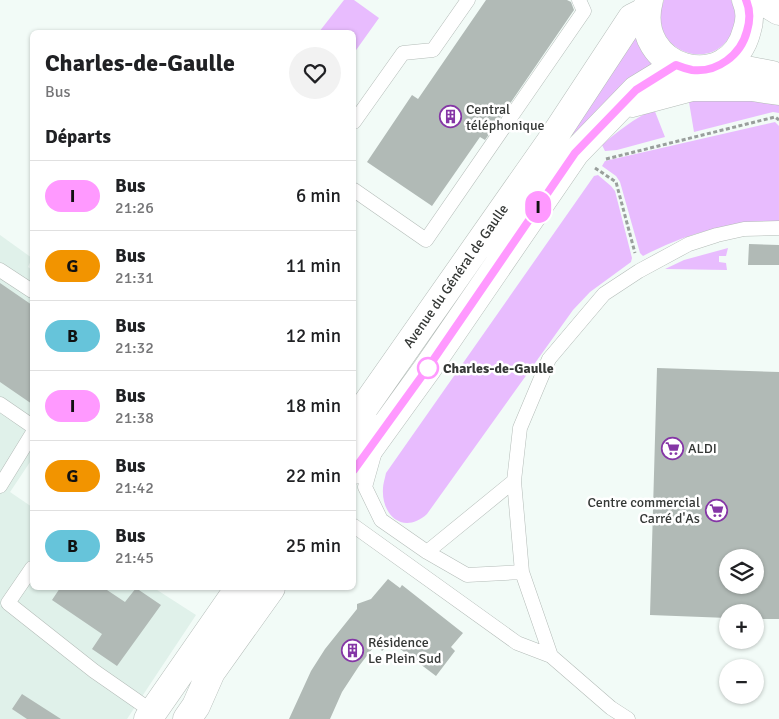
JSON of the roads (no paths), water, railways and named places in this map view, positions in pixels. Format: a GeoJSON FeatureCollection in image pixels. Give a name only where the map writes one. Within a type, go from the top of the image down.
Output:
{"type":"FeatureCollection","features":[{"type":"Feature","properties":{"kind":"main road"},"geometry":{"type":"LineString","coordinates":[[640,7],[652,43],[662,56],[676,65],[691,70],[706,69],[721,64],[735,54],[745,39],[750,21],[746,0]]}},
{"type":"Feature","properties":{"kind":"main road"},"geometry":{"type":"LineString","coordinates":[[761,0],[779,11]]}},
{"type":"Feature","properties":{"kind":"main road","name":"Avenue du Général de Gaulle"},"geometry":{"type":"LineString","coordinates":[[356,419],[553,138],[640,7]]}},
{"type":"Feature","properties":{"kind":"main road"},"geometry":{"type":"LineString","coordinates":[[721,64],[772,75],[779,79]]}},
{"type":"Feature","properties":{"kind":"main road","name":"Avenue du Général de Gaulle"},"geometry":{"type":"LineString","coordinates":[[356,467],[427,369],[575,153],[636,90],[676,65]]}},
{"type":"Feature","properties":{"kind":"main road"},"geometry":{"type":"LineString","coordinates":[[619,107],[692,87],[752,87],[779,91]]}},
{"type":"Feature","properties":{"kind":"main road"},"geometry":{"type":"LineString","coordinates":[[151,716],[238,590]]}},
{"type":"Feature","properties":{"kind":"main road"},"geometry":{"type":"LineString","coordinates":[[187,719],[196,706],[211,672],[270,590]]}},
{"type":"Feature","properties":{"kind":"lane"},"geometry":{"type":"LineString","coordinates":[[356,119],[404,53],[433,50],[468,0]]}},
{"type":"Feature","properties":{"kind":"lane"},"geometry":{"type":"LineString","coordinates":[[356,191],[426,240],[584,11],[579,0]]}},
{"type":"Feature","properties":{"kind":"lane"},"geometry":{"type":"LineString","coordinates":[[356,441],[541,175],[553,138]]}},
{"type":"Feature","properties":{"kind":"lane"},"geometry":{"type":"LineString","coordinates":[[551,656],[522,572],[514,481],[520,428],[549,359],[604,294],[639,271],[689,244],[717,235],[744,229],[779,228]]}},
{"type":"Feature","properties":{"kind":"lane"},"geometry":{"type":"LineString","coordinates":[[0,270],[30,290]]}},
{"type":"Feature","properties":{"kind":"lane"},"geometry":{"type":"LineString","coordinates":[[427,369],[374,455],[366,487],[380,520],[427,552],[467,575],[522,572]]}},
{"type":"Feature","properties":{"kind":"lane"},"geometry":{"type":"LineString","coordinates":[[0,404],[30,425]]}},
{"type":"Feature","properties":{"kind":"lane"},"geometry":{"type":"LineString","coordinates":[[0,486],[4,471],[30,437]]}},
{"type":"Feature","properties":{"kind":"lane"},"geometry":{"type":"LineString","coordinates":[[427,552],[514,481]]}},
{"type":"Feature","properties":{"kind":"lane"},"geometry":{"type":"LineString","coordinates":[[356,527],[517,643],[551,656],[611,708],[628,719]]}},
{"type":"Feature","properties":{"kind":"lane"},"geometry":{"type":"LineString","coordinates":[[30,571],[8,602],[151,716]]}},
{"type":"Feature","properties":{"kind":"lane"},"geometry":{"type":"LineString","coordinates":[[246,623],[262,618],[281,590]]}},
{"type":"Feature","properties":{"kind":"place","name":"Central téléphonique"},"geometry":{"type":"Point","coordinates":[450,117]}},
{"type":"Feature","properties":{"kind":"place","name":"Charles-de-Gaulle"},"geometry":{"type":"Point","coordinates":[428,368]}},
{"type":"Feature","properties":{"kind":"place","name":"ALDI"},"geometry":{"type":"Point","coordinates":[672,448]}},
{"type":"Feature","properties":{"kind":"place","name":"Centre commercial Carré d'As"},"geometry":{"type":"Point","coordinates":[716,510]}},
{"type":"Feature","properties":{"kind":"place","name":"Résidence Le Plein Sud"},"geometry":{"type":"Point","coordinates":[352,650]}}]}
